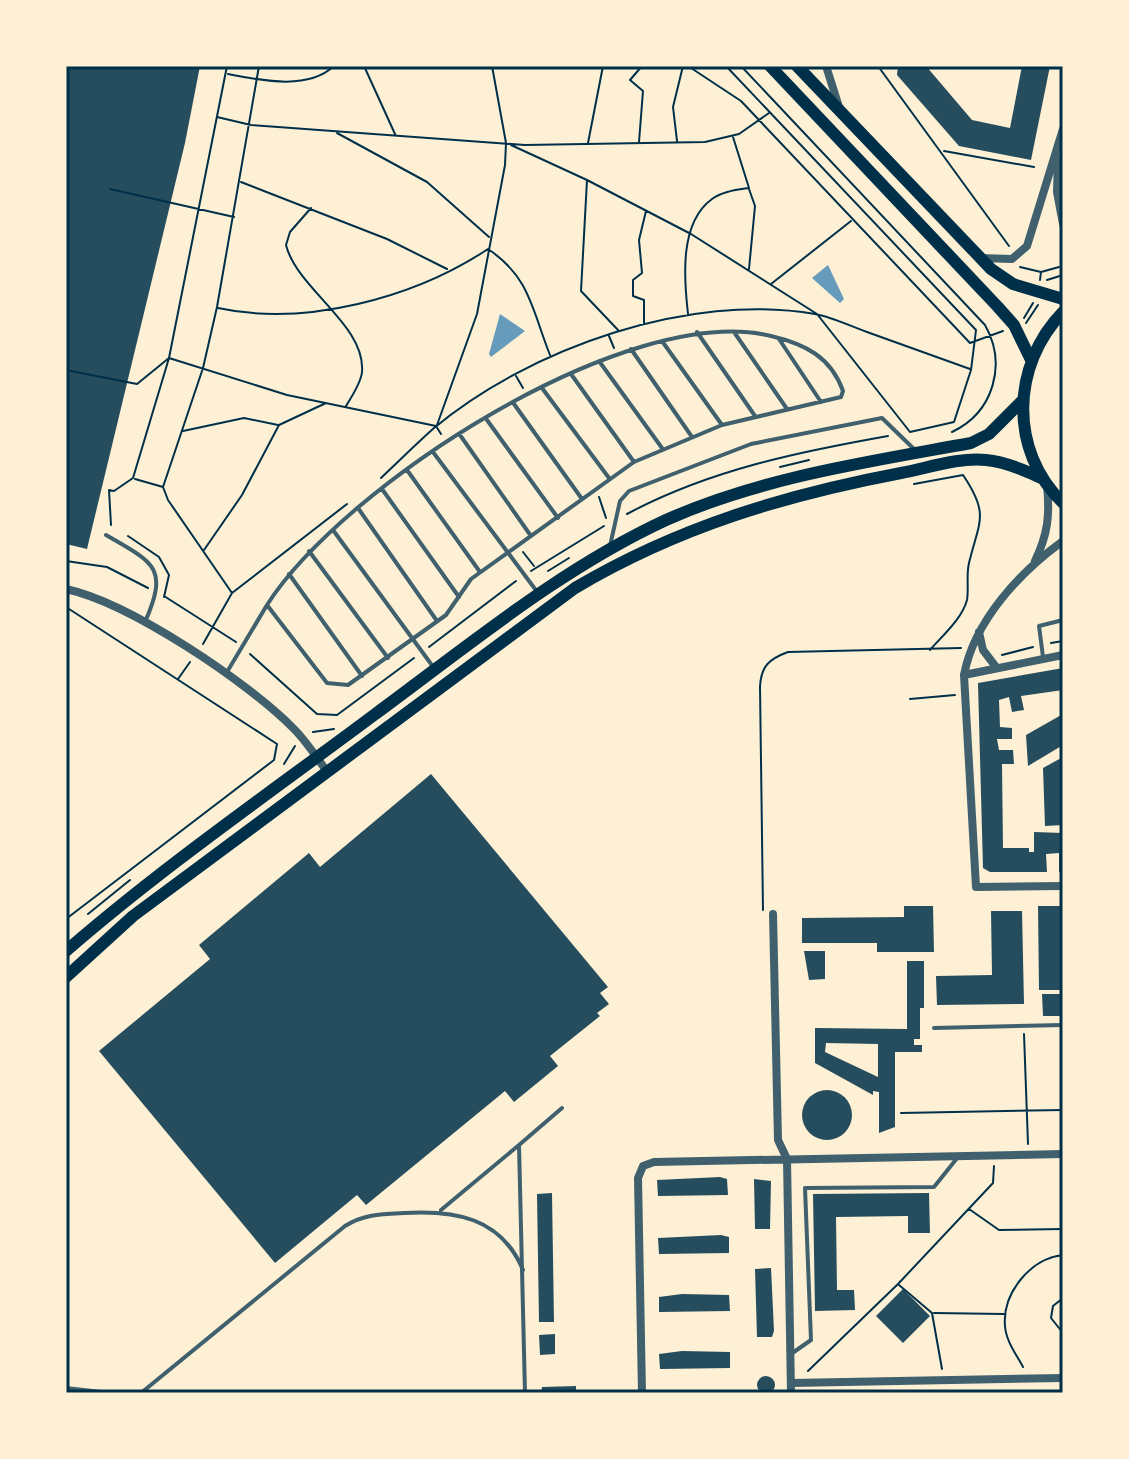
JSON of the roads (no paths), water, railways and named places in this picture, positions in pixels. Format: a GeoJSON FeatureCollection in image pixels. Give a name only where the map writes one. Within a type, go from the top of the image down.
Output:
{"type":"FeatureCollection","features":[{"type":"Feature","properties":{"kind":"main road"},"geometry":{"type":"LineString","coordinates":[[770,66],[1005,314],[1031,360]]}},
{"type":"Feature","properties":{"kind":"main road"},"geometry":{"type":"LineString","coordinates":[[797,66],[980,258],[1013,284],[1063,299]]}},
{"type":"Feature","properties":{"kind":"main road"},"geometry":{"type":"LineString","coordinates":[[1063,312],[1049,328],[1031,360],[1023,400],[1025,433],[1045,482],[1063,503]]}},
{"type":"Feature","properties":{"kind":"main road"},"geometry":{"type":"LineString","coordinates":[[66,951],[121,903],[316,757],[540,594],[609,549],[667,520],[745,491],[799,476],[971,443],[989,434],[1023,400]]}},
{"type":"Feature","properties":{"kind":"main road"},"geometry":{"type":"LineString","coordinates":[[66,977],[133,916],[575,588],[674,536],[727,515],[803,493],[961,461],[999,462],[1045,482]]}},
{"type":"Feature","properties":{"kind":"street"},"geometry":{"type":"LineString","coordinates":[[826,66],[841,112]]}},
{"type":"Feature","properties":{"kind":"street"},"geometry":{"type":"LineString","coordinates":[[980,258],[1012,259],[1027,246],[1063,129]]}},
{"type":"Feature","properties":{"kind":"street"},"geometry":{"type":"LineString","coordinates":[[1058,145],[1057,192],[1063,224]]}},
{"type":"Feature","properties":{"kind":"street"},"geometry":{"type":"LineString","coordinates":[[1045,482],[1050,512],[1047,535],[1033,564],[979,631],[970,647],[964,675],[976,887],[1063,886]]}},
{"type":"Feature","properties":{"kind":"street"},"geometry":{"type":"LineString","coordinates":[[1033,564],[1063,541]]}},
{"type":"Feature","properties":{"kind":"street"},"geometry":{"type":"LineString","coordinates":[[66,589],[88,594],[145,622],[226,674],[265,702],[296,730],[328,773]]}},
{"type":"Feature","properties":{"kind":"street"},"geometry":{"type":"LineString","coordinates":[[979,631],[983,650],[996,667]]}},
{"type":"Feature","properties":{"kind":"street"},"geometry":{"type":"LineString","coordinates":[[964,675],[1063,655]]}},
{"type":"Feature","properties":{"kind":"street"},"geometry":{"type":"LineString","coordinates":[[773,914],[778,1140],[787,1159],[791,1388],[1063,1378]]}},
{"type":"Feature","properties":{"kind":"street"},"geometry":{"type":"LineString","coordinates":[[642,1393],[638,1178],[643,1166],[654,1162],[1063,1154]]}},
{"type":"Feature","properties":{"kind":"lane"},"geometry":{"type":"LineString","coordinates":[[697,332],[755,416]]}},
{"type":"Feature","properties":{"kind":"lane"},"geometry":{"type":"LineString","coordinates":[[226,674],[267,605],[289,574],[333,529],[433,452],[571,374],[631,349],[662,341],[697,332],[734,332],[777,337],[804,345],[822,356],[839,379],[843,391],[841,397],[722,425],[634,462],[480,572],[438,621],[348,685],[327,683],[267,605]]}},
{"type":"Feature","properties":{"kind":"lane"},"geometry":{"type":"LineString","coordinates":[[734,332],[787,409]]}},
{"type":"Feature","properties":{"kind":"lane"},"geometry":{"type":"LineString","coordinates":[[777,337],[821,402]]}},
{"type":"Feature","properties":{"kind":"lane"},"geometry":{"type":"LineString","coordinates":[[662,341],[722,425]]}},
{"type":"Feature","properties":{"kind":"lane"},"geometry":{"type":"LineString","coordinates":[[631,349],[692,437]]}},
{"type":"Feature","properties":{"kind":"lane"},"geometry":{"type":"LineString","coordinates":[[599,361],[662,448]]}},
{"type":"Feature","properties":{"kind":"lane"},"geometry":{"type":"LineString","coordinates":[[571,374],[634,462]]}},
{"type":"Feature","properties":{"kind":"lane"},"geometry":{"type":"LineString","coordinates":[[542,388],[609,478]]}},
{"type":"Feature","properties":{"kind":"lane"},"geometry":{"type":"LineString","coordinates":[[514,404],[582,499]]}},
{"type":"Feature","properties":{"kind":"lane"},"geometry":{"type":"LineString","coordinates":[[609,549],[620,501],[629,491],[751,444],[882,418],[918,453]]}},
{"type":"Feature","properties":{"kind":"lane"},"geometry":{"type":"LineString","coordinates":[[487,420],[558,518]]}},
{"type":"Feature","properties":{"kind":"lane"},"geometry":{"type":"LineString","coordinates":[[460,435],[531,536]]}},
{"type":"Feature","properties":{"kind":"lane"},"geometry":{"type":"LineString","coordinates":[[433,452],[540,594]]}},
{"type":"Feature","properties":{"kind":"lane"},"geometry":{"type":"LineString","coordinates":[[407,470],[480,572]]}},
{"type":"Feature","properties":{"kind":"lane"},"geometry":{"type":"LineString","coordinates":[[382,489],[459,597]]}},
{"type":"Feature","properties":{"kind":"lane"},"geometry":{"type":"LineString","coordinates":[[358,508],[438,621]]}},
{"type":"Feature","properties":{"kind":"lane"},"geometry":{"type":"LineString","coordinates":[[333,529],[435,670]]}},
{"type":"Feature","properties":{"kind":"lane"},"geometry":{"type":"LineString","coordinates":[[106,535],[137,554],[156,571],[158,593],[145,622]]}},
{"type":"Feature","properties":{"kind":"lane"},"geometry":{"type":"LineString","coordinates":[[309,551],[388,658]]}},
{"type":"Feature","properties":{"kind":"lane"},"geometry":{"type":"LineString","coordinates":[[289,574],[362,676]]}},
{"type":"Feature","properties":{"kind":"lane"},"geometry":{"type":"LineString","coordinates":[[1043,658],[1039,626],[1063,620]]}},
{"type":"Feature","properties":{"kind":"lane"},"geometry":{"type":"LineString","coordinates":[[934,1028],[1063,1025]]}},
{"type":"Feature","properties":{"kind":"lane"},"geometry":{"type":"LineString","coordinates":[[440,1211],[562,1108]]}},
{"type":"Feature","properties":{"kind":"lane"},"geometry":{"type":"LineString","coordinates":[[519,1145],[525,1393]]}},
{"type":"Feature","properties":{"kind":"lane"},"geometry":{"type":"LineString","coordinates":[[789,1356],[811,1340],[805,1188],[934,1187],[959,1156]]}},
{"type":"Feature","properties":{"kind":"lane"},"geometry":{"type":"LineString","coordinates":[[141,1393],[354,1220],[374,1214],[440,1211],[463,1215],[495,1233],[514,1252],[523,1270]]}},
{"type":"Feature","properties":{"kind":"lane"},"geometry":{"type":"LineString","coordinates":[[66,1388],[110,1393]]}},
{"type":"Feature","properties":{"kind":"water"},"geometry":{"type":"Polygon","coordinates":[[[828,265],[844,299],[840,303],[812,278],[828,265]]]}},
{"type":"Feature","properties":{"kind":"water"},"geometry":{"type":"Polygon","coordinates":[[[500,314],[525,331],[491,357],[489,354],[500,314]]]}}]}
